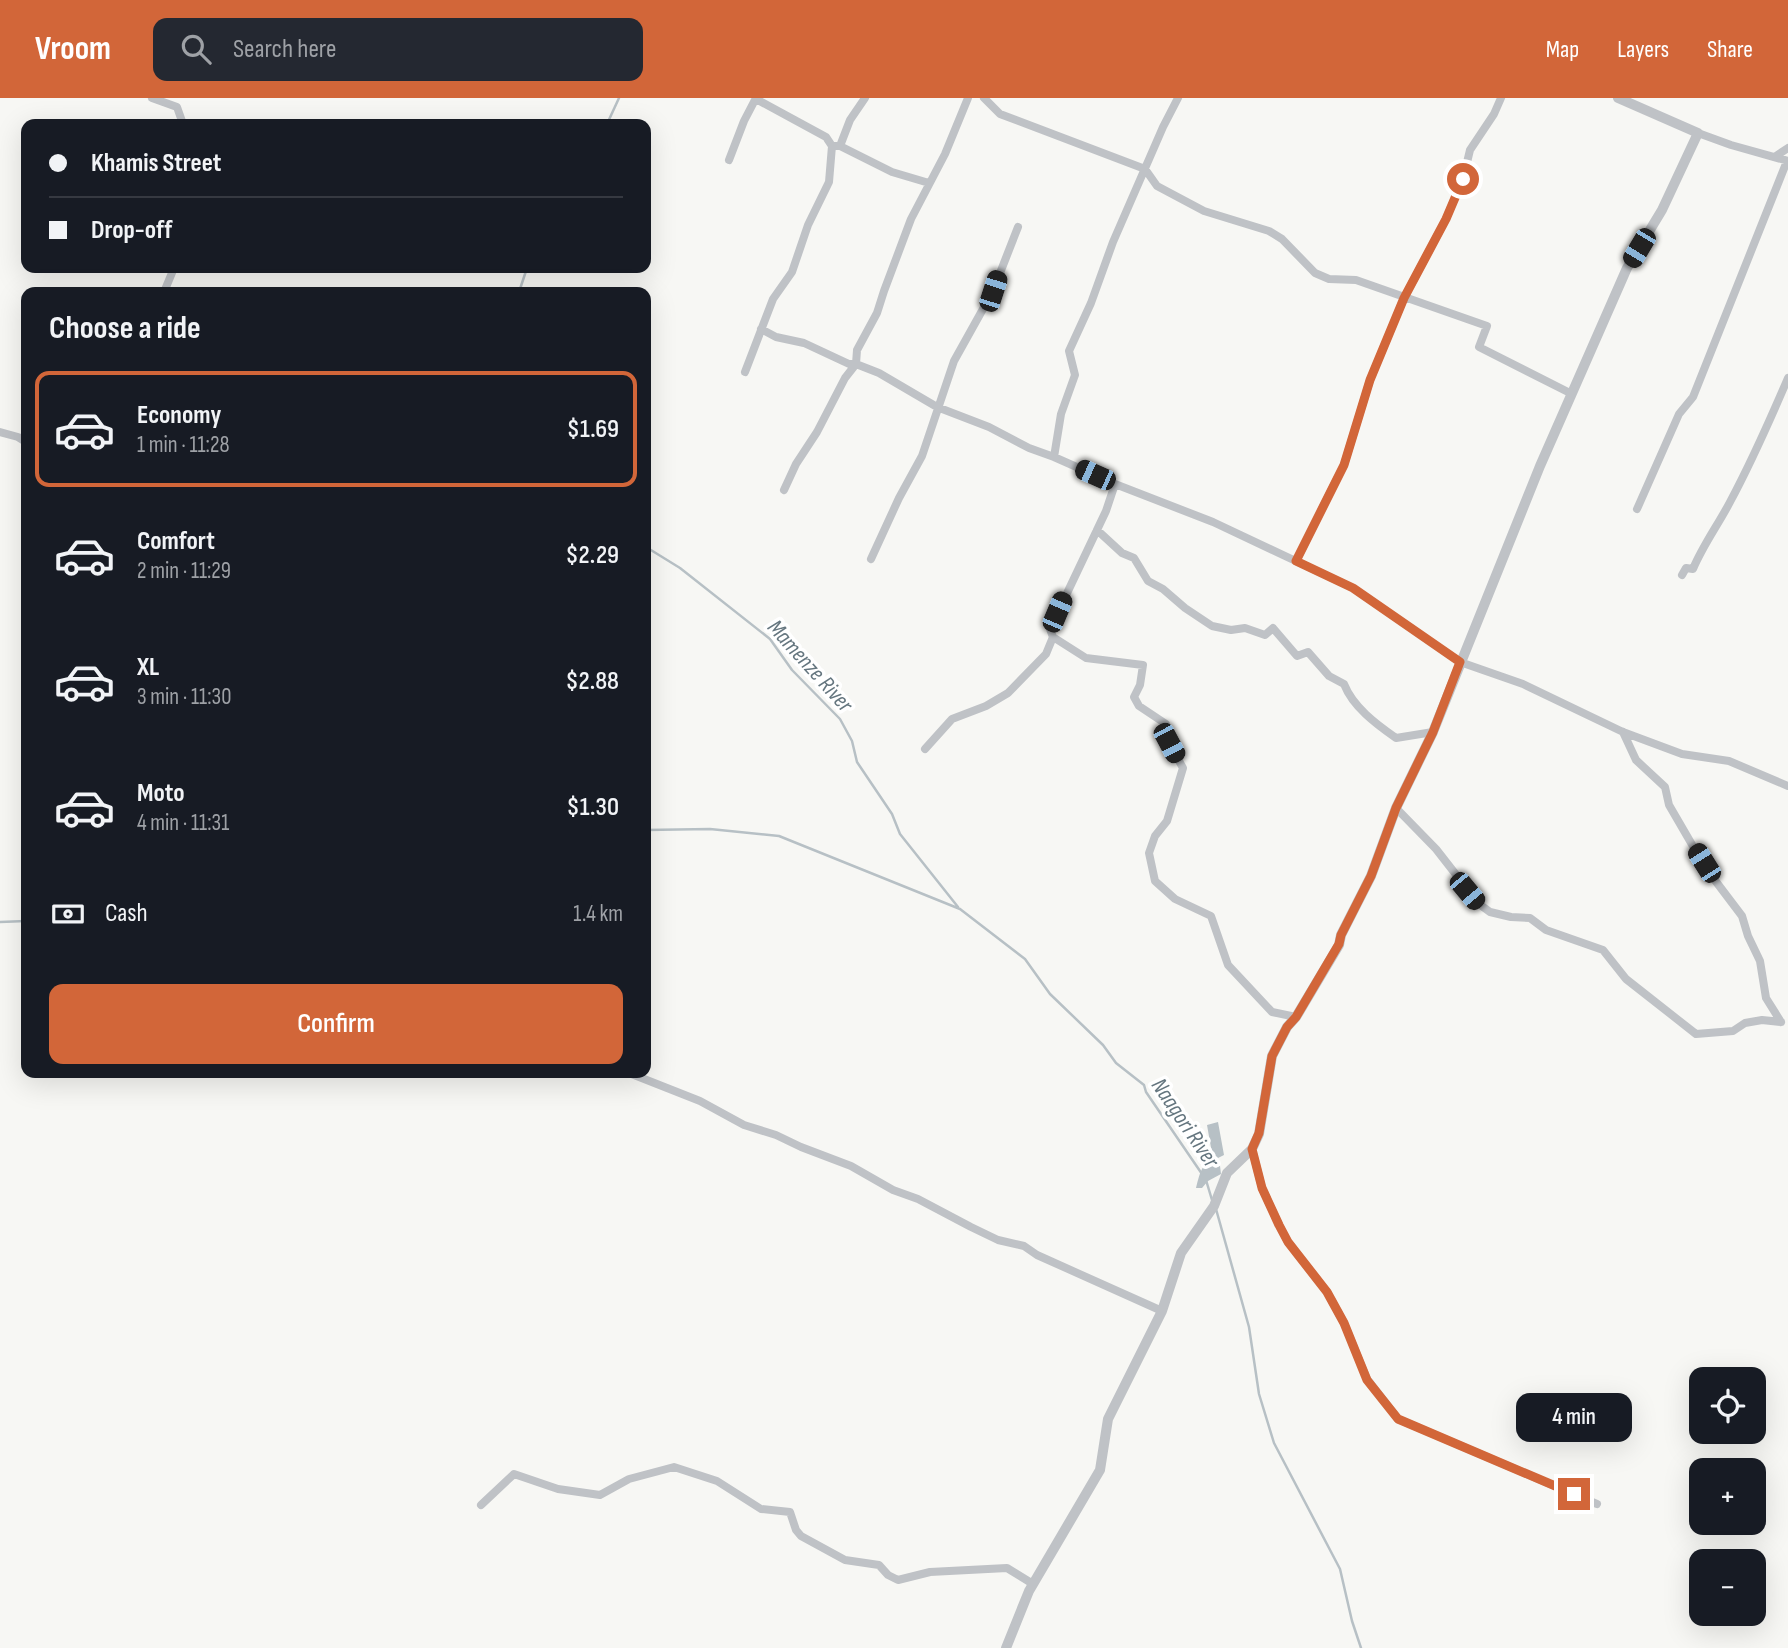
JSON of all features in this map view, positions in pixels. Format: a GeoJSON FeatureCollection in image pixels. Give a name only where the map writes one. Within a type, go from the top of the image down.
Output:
{"type":"FeatureCollection","features":[{"type":"Feature","properties":{"kind":"street"},"geometry":{"type":"LineString","coordinates":[[152,98],[177,107],[181,119]]}},
{"type":"Feature","properties":{"kind":"street"},"geometry":{"type":"LineString","coordinates":[[729,160],[756,98],[836,146],[892,172],[929,183]]}},
{"type":"Feature","properties":{"kind":"street"},"geometry":{"type":"LineString","coordinates":[[745,372],[773,299],[792,272],[808,225],[829,182],[836,146],[865,98]]}},
{"type":"Feature","properties":{"kind":"street"},"geometry":{"type":"LineString","coordinates":[[784,490],[845,378],[856,364],[857,350],[877,313],[896,257],[945,154],[968,98]]}},
{"type":"Feature","properties":{"kind":"street"},"geometry":{"type":"LineString","coordinates":[[984,98],[1000,114],[1145,169],[1157,186],[1204,211],[1269,231],[1282,239],[1315,273],[1328,279],[1356,280],[1487,326],[1479,347],[1572,394]]}},
{"type":"Feature","properties":{"kind":"street"},"geometry":{"type":"LineString","coordinates":[[1054,457],[1061,414],[1074,375],[1069,351],[1091,303],[1113,242],[1178,98]]}},
{"type":"Feature","properties":{"kind":"street"},"geometry":{"type":"LineString","coordinates":[[1296,561],[1344,465],[1370,380],[1404,298],[1446,219],[1463,179],[1470,150],[1494,114],[1501,98]]}},
{"type":"Feature","properties":{"kind":"street"},"geometry":{"type":"LineString","coordinates":[[1618,98],[1698,133],[1788,161],[1693,397],[1679,414],[1637,509]]}},
{"type":"Feature","properties":{"kind":"street"},"geometry":{"type":"LineString","coordinates":[[1006,1648],[1032,1584],[1100,1470],[1108,1419],[1162,1311],[1181,1253],[1214,1206],[1227,1173],[1252,1149],[1259,1133],[1272,1056],[1339,944],[1371,876],[1396,808],[1433,732],[1572,394],[1627,268],[1662,209],[1698,133]]}},
{"type":"Feature","properties":{"kind":"street"},"geometry":{"type":"LineString","coordinates":[[1776,156],[1788,148]]}},
{"type":"Feature","properties":{"kind":"street"},"geometry":{"type":"LineString","coordinates":[[871,559],[898,498],[922,456],[954,361],[993,291],[1018,228]]}},
{"type":"Feature","properties":{"kind":"street"},"geometry":{"type":"LineString","coordinates":[[761,330],[776,337],[804,343],[849,364],[879,373],[937,407],[989,427],[1029,448],[1115,484],[1213,522],[1353,588],[1460,662],[1523,684],[1623,732],[1682,754],[1729,761],[1788,786]]}},
{"type":"Feature","properties":{"kind":"street"},"geometry":{"type":"LineString","coordinates":[[1682,575],[1686,568],[1693,569],[1702,548],[1720,522],[1746,466],[1756,453],[1788,378]]}},
{"type":"Feature","properties":{"kind":"street"},"geometry":{"type":"LineString","coordinates":[[0,432],[21,440]]}},
{"type":"Feature","properties":{"kind":"street"},"geometry":{"type":"LineString","coordinates":[[1115,484],[1107,510],[1050,629],[1053,637],[1086,658],[1143,665],[1140,685],[1134,697],[1139,706],[1166,724],[1169,743],[1183,768],[1167,821],[1156,836],[1149,853],[1155,881],[1175,899],[1211,916],[1228,965],[1272,1012],[1296,1017]]}},
{"type":"Feature","properties":{"kind":"street"},"geometry":{"type":"LineString","coordinates":[[1097,530],[1122,553],[1134,558],[1148,581],[1212,626],[1231,630],[1245,628],[1265,635],[1273,628],[1297,656],[1308,652],[1329,676],[1344,684],[1349,696],[1396,738],[1433,732]]}},
{"type":"Feature","properties":{"kind":"street"},"geometry":{"type":"LineString","coordinates":[[925,749],[952,719],[1008,693],[1046,654],[1053,637]]}},
{"type":"Feature","properties":{"kind":"street"},"geometry":{"type":"LineString","coordinates":[[1396,808],[1437,849],[1479,904],[1490,912],[1530,918],[1546,930],[1603,950],[1626,979],[1696,1034],[1733,1031],[1745,1023],[1762,1020],[1781,1021],[1766,998],[1760,961],[1742,916],[1694,848],[1669,805],[1665,787],[1636,760],[1623,732]]}},
{"type":"Feature","properties":{"kind":"street"},"geometry":{"type":"LineString","coordinates":[[642,1078],[700,1101],[744,1125],[776,1135],[851,1166],[893,1191],[918,1199],[998,1240],[1024,1246],[1037,1255],[1162,1311]]}},
{"type":"Feature","properties":{"kind":"street"},"geometry":{"type":"LineString","coordinates":[[1252,1149],[1262,1188],[1288,1242],[1327,1292],[1344,1323],[1367,1380],[1398,1419],[1597,1504]]}},
{"type":"Feature","properties":{"kind":"street"},"geometry":{"type":"LineString","coordinates":[[481,1505],[514,1474],[558,1489],[600,1495],[629,1479],[674,1467],[717,1481],[761,1509],[790,1512],[801,1536],[845,1560],[879,1564],[888,1575],[898,1580],[930,1572],[1007,1569],[1032,1584]]}},
{"type":"Feature","properties":{"kind":"shaded area"},"geometry":{"type":"Polygon","coordinates":[[[1218,1122],[1224,1155],[1218,1158],[1217,1165],[1220,1166],[1221,1174],[1202,1188],[1196,1188],[1203,1167],[1213,1159],[1207,1125],[1218,1122]]]}},
{"type":"Feature","properties":{"kind":"waterway","name":"Mamenze River"},"geometry":{"type":"LineString","coordinates":[[609,119],[619,98]]}},
{"type":"Feature","properties":{"kind":"waterway","name":"Mamenze River"},"geometry":{"type":"LineString","coordinates":[[521,287],[525,273]]}},
{"type":"Feature","properties":{"kind":"waterway","name":"Mamenze River"},"geometry":{"type":"LineString","coordinates":[[651,550],[680,568],[770,639],[792,670],[840,719],[852,741],[857,762],[892,814],[900,834],[958,907]]}},
{"type":"Feature","properties":{"kind":"waterway","name":"Naagori River"},"geometry":{"type":"LineString","coordinates":[[651,830],[710,829],[779,836],[960,909],[1025,959],[1050,994],[1103,1045],[1116,1063],[1144,1085],[1146,1092],[1202,1174]]}},
{"type":"Feature","properties":{"kind":"waterway","name":"Naagori River"},"geometry":{"type":"LineString","coordinates":[[0,922],[21,921]]}},
{"type":"Feature","properties":{"kind":"waterway","name":"Naagori River"},"geometry":{"type":"LineString","coordinates":[[1206,1180],[1212,1200]]}},
{"type":"Feature","properties":{"kind":"waterway","name":"Naagori River"},"geometry":{"type":"LineString","coordinates":[[1216,1209],[1249,1327],[1259,1394],[1274,1443],[1340,1569],[1361,1648]]}},
{"type":"Feature","properties":{"kind":"route"},"geometry":{"type":"LineString","coordinates":[[1463,179],[1446,219],[1404,298],[1370,380],[1344,465],[1309,530],[1296,561],[1353,588],[1460,662],[1433,732],[1396,808],[1371,876],[1339,944],[1272,1056],[1259,1133],[1252,1149],[1262,1188],[1288,1242],[1327,1292],[1344,1323],[1367,1380],[1398,1419],[1574,1494]]}}]}
